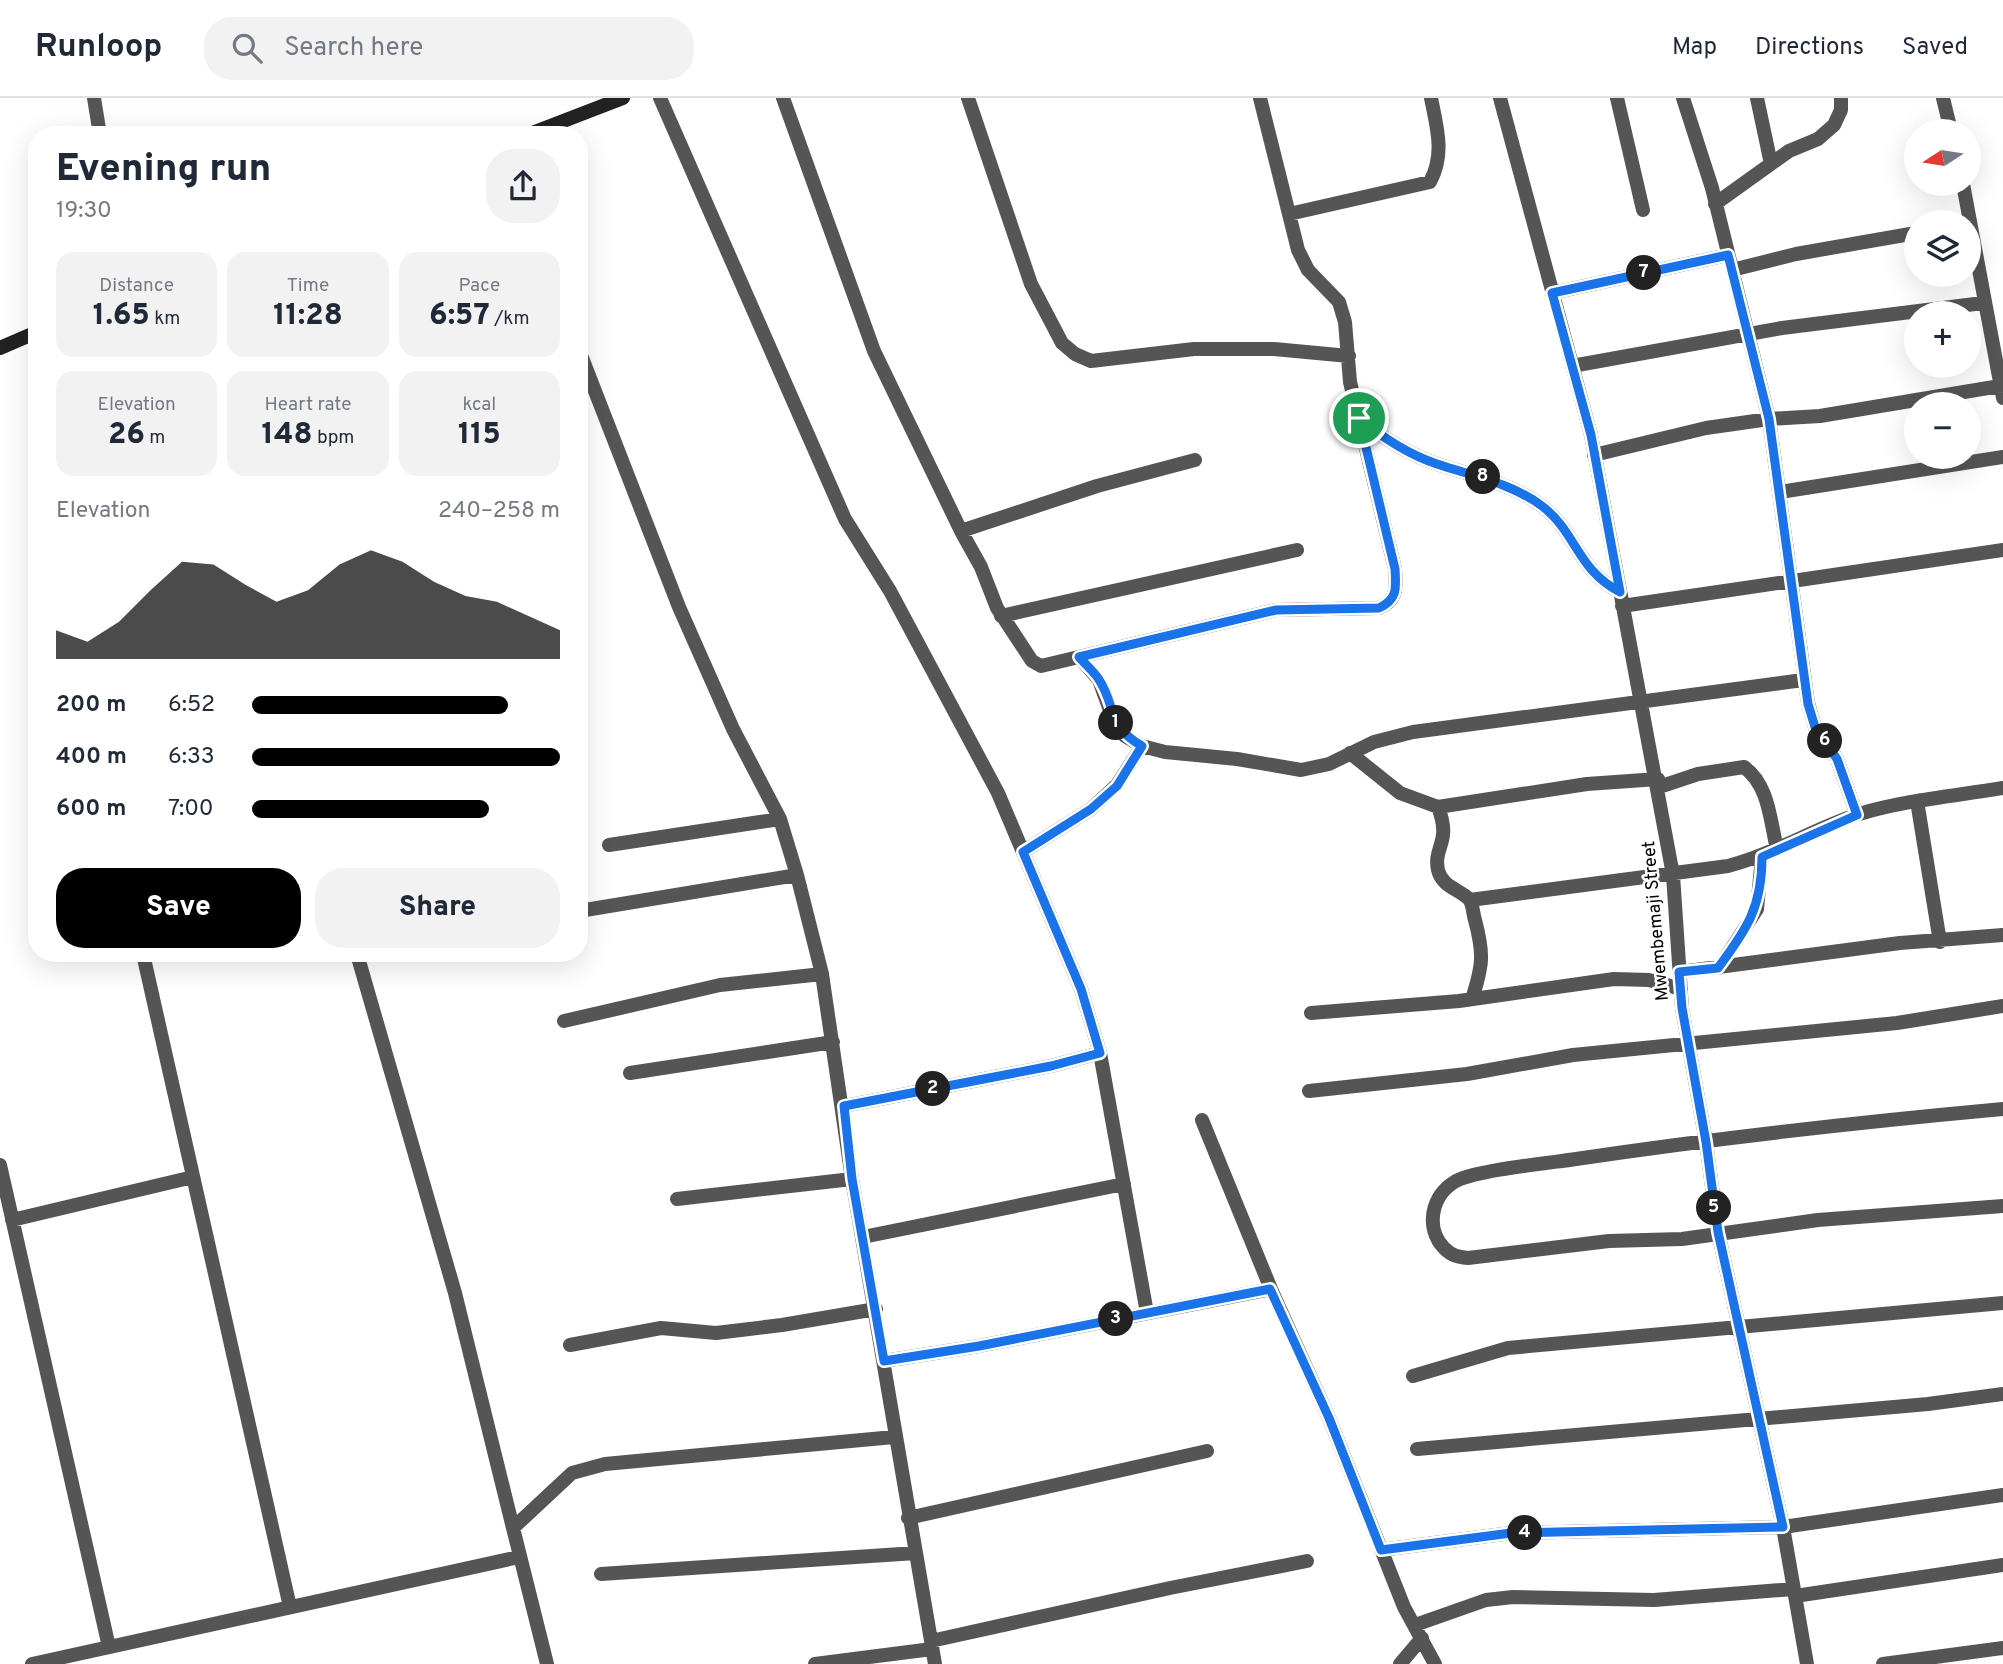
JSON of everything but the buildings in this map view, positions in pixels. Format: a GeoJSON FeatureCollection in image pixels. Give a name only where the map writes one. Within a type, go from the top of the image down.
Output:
{"type":"FeatureCollection","features":[{"type":"Feature","properties":{"kind":"street"},"geometry":{"type":"LineString","coordinates":[[94,98],[99,126]]}},
{"type":"Feature","properties":{"kind":"street"},"geometry":{"type":"LineString","coordinates":[[550,126],[623,98]]}},
{"type":"Feature","properties":{"kind":"street"},"geometry":{"type":"LineString","coordinates":[[660,98],[845,519],[890,591],[998,793],[1081,989],[1100,1053],[1147,1313]]}},
{"type":"Feature","properties":{"kind":"street"},"geometry":{"type":"LineString","coordinates":[[783,98],[874,351],[981,567],[1001,616],[1037,664],[1045,666],[1276,610],[1379,608],[1390,603],[1396,593],[1395,569],[1350,382],[1345,322],[1339,302],[1308,270],[1298,250],[1260,98]]}},
{"type":"Feature","properties":{"kind":"street"},"geometry":{"type":"LineString","coordinates":[[968,98],[1031,284],[1062,343],[1075,354],[1091,361],[1194,349],[1274,349],[1349,356]]}},
{"type":"Feature","properties":{"kind":"street"},"geometry":{"type":"LineString","coordinates":[[1289,214],[1430,182],[1438,167],[1440,141],[1430,98]]}},
{"type":"Feature","properties":{"kind":"street","name":"Mwembemaji Street"},"geometry":{"type":"LineString","coordinates":[[1500,98],[1594,456],[1658,783],[1673,875],[1681,989],[1718,1232],[1783,1527],[1807,1664]]}},
{"type":"Feature","properties":{"kind":"street"},"geometry":{"type":"LineString","coordinates":[[1617,98],[1643,210]]}},
{"type":"Feature","properties":{"kind":"street"},"geometry":{"type":"LineString","coordinates":[[1683,98],[1716,204],[1769,419],[1793,583],[1803,680],[1815,727],[1837,759],[1857,815]]}},
{"type":"Feature","properties":{"kind":"street"},"geometry":{"type":"LineString","coordinates":[[1757,98],[1771,164]]}},
{"type":"Feature","properties":{"kind":"street"},"geometry":{"type":"LineString","coordinates":[[1716,204],[1771,164],[1818,139],[1834,125],[1841,110],[1841,98]]}},
{"type":"Feature","properties":{"kind":"street"},"geometry":{"type":"LineString","coordinates":[[1943,98],[1948,119]]}},
{"type":"Feature","properties":{"kind":"street"},"geometry":{"type":"LineString","coordinates":[[1732,270],[1796,254],[1904,235]]}},
{"type":"Feature","properties":{"kind":"street"},"geometry":{"type":"LineString","coordinates":[[1552,293],[1728,255]]}},
{"type":"Feature","properties":{"kind":"street"},"geometry":{"type":"LineString","coordinates":[[1594,456],[1706,428],[2002,392],[1981,287]]}},
{"type":"Feature","properties":{"kind":"street"},"geometry":{"type":"LineString","coordinates":[[1572,366],[1749,335],[1983,303]]}},
{"type":"Feature","properties":{"kind":"street"},"geometry":{"type":"LineString","coordinates":[[0,348],[28,336]]}},
{"type":"Feature","properties":{"kind":"street"},"geometry":{"type":"LineString","coordinates":[[588,373],[699,654],[780,819],[797,875],[822,974],[894,1437],[935,1664]]}},
{"type":"Feature","properties":{"kind":"street"},"geometry":{"type":"LineString","coordinates":[[1359,418],[1408,452],[1484,477],[1542,507],[1575,544],[1586,565],[1600,582],[1621,599],[1793,583],[2003,550]]}},
{"type":"Feature","properties":{"kind":"street"},"geometry":{"type":"LineString","coordinates":[[1780,492],[2003,457]]}},
{"type":"Feature","properties":{"kind":"street"},"geometry":{"type":"LineString","coordinates":[[961,531],[1097,486],[1195,460]]}},
{"type":"Feature","properties":{"kind":"street"},"geometry":{"type":"LineString","coordinates":[[1001,616],[1297,550]]}},
{"type":"Feature","properties":{"kind":"street"},"geometry":{"type":"LineString","coordinates":[[1079,657],[1099,680],[1114,721],[1125,736],[1142,746],[1165,752],[1237,759],[1301,770],[1329,764],[1350,753],[1413,732],[1803,680]]}},
{"type":"Feature","properties":{"kind":"street"},"geometry":{"type":"LineString","coordinates":[[1023,852],[1100,801],[1117,786],[1142,746]]}},
{"type":"Feature","properties":{"kind":"street"},"geometry":{"type":"LineString","coordinates":[[1350,753],[1400,793],[1438,807],[1587,784],[1658,783],[1744,767],[1756,776],[1763,789],[1777,849]]}},
{"type":"Feature","properties":{"kind":"street"},"geometry":{"type":"LineString","coordinates":[[1470,900],[1673,875],[1762,857],[1857,815],[1917,800],[2003,788]]}},
{"type":"Feature","properties":{"kind":"street"},"geometry":{"type":"LineString","coordinates":[[1917,800],[1940,942]]}},
{"type":"Feature","properties":{"kind":"street"},"geometry":{"type":"LineString","coordinates":[[1438,807],[1446,833],[1438,858],[1438,872],[1445,883],[1470,900],[1482,945],[1482,968],[1472,999]]}},
{"type":"Feature","properties":{"kind":"street"},"geometry":{"type":"LineString","coordinates":[[609,845],[780,819]]}},
{"type":"Feature","properties":{"kind":"street"},"geometry":{"type":"LineString","coordinates":[[1718,968],[1757,909],[1762,857]]}},
{"type":"Feature","properties":{"kind":"street"},"geometry":{"type":"LineString","coordinates":[[588,910],[797,875]]}},
{"type":"Feature","properties":{"kind":"street"},"geometry":{"type":"LineString","coordinates":[[1679,972],[1900,943],[1940,942],[2003,935]]}},
{"type":"Feature","properties":{"kind":"street"},"geometry":{"type":"LineString","coordinates":[[145,962],[290,1607]]}},
{"type":"Feature","properties":{"kind":"street"},"geometry":{"type":"LineString","coordinates":[[358,962],[455,1293],[547,1664]]}},
{"type":"Feature","properties":{"kind":"street"},"geometry":{"type":"LineString","coordinates":[[564,1021],[720,985],[822,974]]}},
{"type":"Feature","properties":{"kind":"street"},"geometry":{"type":"LineString","coordinates":[[1311,1013],[1472,999],[1614,979],[1649,980],[1681,989]]}},
{"type":"Feature","properties":{"kind":"street"},"geometry":{"type":"LineString","coordinates":[[1309,1091],[1467,1074],[1573,1055],[1897,1023],[2003,1006]]}},
{"type":"Feature","properties":{"kind":"street"},"geometry":{"type":"LineString","coordinates":[[630,1073],[833,1042]]}},
{"type":"Feature","properties":{"kind":"street"},"geometry":{"type":"LineString","coordinates":[[844,1106],[1051,1066],[1100,1053]]}},
{"type":"Feature","properties":{"kind":"street"},"geometry":{"type":"LineString","coordinates":[[2003,1109],[1706,1142],[1526,1166],[1458,1180],[1446,1189],[1431,1220],[1434,1235],[1445,1248],[1454,1257],[1468,1258],[1609,1241],[1682,1238],[1818,1220],[2003,1206]]}},
{"type":"Feature","properties":{"kind":"street"},"geometry":{"type":"LineString","coordinates":[[1202,1120],[1270,1289],[1329,1418],[1404,1607],[1434,1664]]}},
{"type":"Feature","properties":{"kind":"street"},"geometry":{"type":"LineString","coordinates":[[0,1165],[109,1647]]}},
{"type":"Feature","properties":{"kind":"street"},"geometry":{"type":"LineString","coordinates":[[12,1220],[193,1177]]}},
{"type":"Feature","properties":{"kind":"street"},"geometry":{"type":"LineString","coordinates":[[677,1199],[852,1179]]}},
{"type":"Feature","properties":{"kind":"street"},"geometry":{"type":"LineString","coordinates":[[863,1237],[1124,1184]]}},
{"type":"Feature","properties":{"kind":"street"},"geometry":{"type":"LineString","coordinates":[[884,1361],[1270,1289]]}},
{"type":"Feature","properties":{"kind":"street"},"geometry":{"type":"LineString","coordinates":[[1413,1376],[1508,1348],[2003,1303]]}},
{"type":"Feature","properties":{"kind":"street"},"geometry":{"type":"LineString","coordinates":[[570,1345],[660,1328],[716,1333],[876,1309]]}},
{"type":"Feature","properties":{"kind":"street"},"geometry":{"type":"LineString","coordinates":[[1417,1449],[2003,1394]]}},
{"type":"Feature","properties":{"kind":"street"},"geometry":{"type":"LineString","coordinates":[[513,1528],[572,1473],[605,1464],[894,1437]]}},
{"type":"Feature","properties":{"kind":"street"},"geometry":{"type":"LineString","coordinates":[[908,1518],[1207,1451]]}},
{"type":"Feature","properties":{"kind":"street"},"geometry":{"type":"LineString","coordinates":[[1381,1550],[1511,1533],[1783,1527],[2003,1495]]}},
{"type":"Feature","properties":{"kind":"street"},"geometry":{"type":"LineString","coordinates":[[601,1574],[916,1553]]}},
{"type":"Feature","properties":{"kind":"street"},"geometry":{"type":"LineString","coordinates":[[32,1664],[519,1557]]}},
{"type":"Feature","properties":{"kind":"street"},"geometry":{"type":"LineString","coordinates":[[815,1664],[931,1645],[1170,1588],[1307,1561]]}},
{"type":"Feature","properties":{"kind":"street"},"geometry":{"type":"LineString","coordinates":[[1400,1664],[1418,1631],[1486,1600],[1513,1597],[1654,1600],[1794,1592],[2003,1564]]}},
{"type":"Feature","properties":{"kind":"street"},"geometry":{"type":"LineString","coordinates":[[1883,1664],[2003,1648]]}},
{"type":"Feature","properties":{"kind":"route"},"geometry":{"type":"LineString","coordinates":[[1728,255],[1769,419],[1793,583],[1797,643],[1808,704],[1815,727],[1837,759],[1857,815],[1783,845],[1762,857],[1762,879],[1757,909],[1718,968],[1679,972],[1682,1008],[1706,1142],[1718,1232],[1783,1527],[1511,1533],[1381,1550],[1329,1418],[1270,1289],[1243,1297],[884,1361],[847,1148],[844,1106],[1051,1066],[1100,1053],[1081,989],[1023,852],[1091,809],[1117,786],[1142,746],[1125,736],[1114,721],[1099,680],[1079,657],[1276,610],[1306,607],[1379,608],[1390,603],[1396,593],[1395,569],[1359,418],[1384,438],[1408,452],[1484,477],[1542,507],[1575,544],[1586,565],[1600,582],[1620,592],[1591,435],[1552,293],[1728,255]]}}]}
